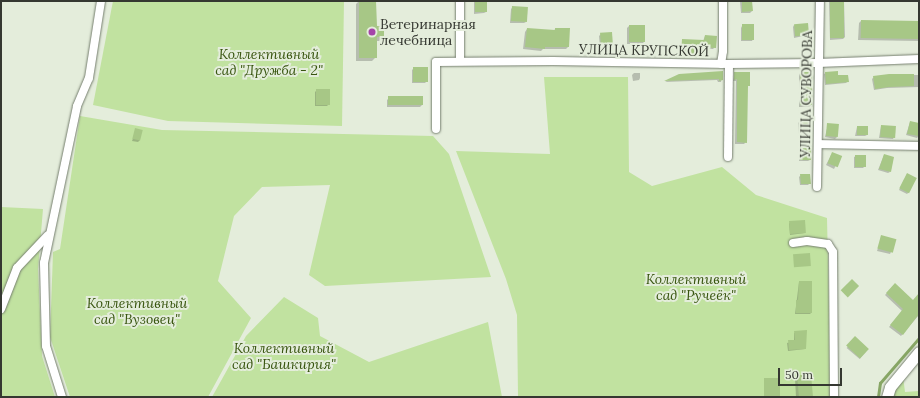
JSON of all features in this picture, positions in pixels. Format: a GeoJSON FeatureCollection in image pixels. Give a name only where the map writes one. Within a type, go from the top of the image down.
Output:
{"type":"FeatureCollection","features":[{"type":"Feature","properties":{"kind":"street"},"geometry":{"type":"LineString","coordinates":[[62,397],[46,346],[44,263],[77,106],[89,78],[100,1]]}},
{"type":"Feature","properties":{"kind":"street"},"geometry":{"type":"LineString","coordinates":[[460,1],[460,61]]}},
{"type":"Feature","properties":{"kind":"street"},"geometry":{"type":"LineString","coordinates":[[723,1],[723,51],[725,64],[728,158]]}},
{"type":"Feature","properties":{"kind":"street","name":"УЛИЦА СУВОРОВА"},"geometry":{"type":"LineString","coordinates":[[817,187],[819,144],[818,63],[820,1]]}},
{"type":"Feature","properties":{"kind":"street","name":"УЛИЦА КРУПСКОЙ"},"geometry":{"type":"LineString","coordinates":[[436,129],[436,62],[725,64],[818,63],[919,58]]}},
{"type":"Feature","properties":{"kind":"street"},"geometry":{"type":"LineString","coordinates":[[819,144],[919,146]]}},
{"type":"Feature","properties":{"kind":"street"},"geometry":{"type":"LineString","coordinates":[[1,308],[17,268],[49,234]]}},
{"type":"Feature","properties":{"kind":"street"},"geometry":{"type":"LineString","coordinates":[[793,243],[808,241],[828,244],[833,252],[834,397]]}},
{"type":"Feature","properties":{"kind":"street"},"geometry":{"type":"LineString","coordinates":[[887,397],[890,387],[919,352]]}},
{"type":"Feature","properties":{"kind":"green space","name":"Коллективный сад \"Дружба - 2\""},"geometry":{"type":"Polygon","coordinates":[[[113,1],[344,1],[342,126],[168,121],[93,105],[113,1]]]}},
{"type":"Feature","properties":{"kind":"green space","name":"Коллективный сад \"Ручеёк\""},"geometry":{"type":"Polygon","coordinates":[[[544,77],[628,77],[629,172],[652,186],[722,167],[756,195],[827,218],[831,397],[518,397],[517,315],[506,279],[456,151],[550,154],[544,77]]]}},
{"type":"Feature","properties":{"kind":"green space","name":"Коллективный сад \"Вузовец\""},"geometry":{"type":"Polygon","coordinates":[[[80,116],[162,130],[433,136],[449,154],[491,277],[325,286],[309,275],[330,185],[262,187],[234,216],[218,281],[251,318],[208,397],[70,397],[50,337],[53,252],[60,249],[80,116]]]}},
{"type":"Feature","properties":{"kind":"green space"},"geometry":{"type":"Polygon","coordinates":[[[1,207],[43,209],[38,269],[42,356],[55,397],[1,397],[1,207]]]}},
{"type":"Feature","properties":{"kind":"green space","name":"Коллективный сад \"Башкирия\""},"geometry":{"type":"Polygon","coordinates":[[[284,297],[318,318],[320,336],[369,362],[488,322],[502,397],[212,397],[246,336],[284,297]]]}},
{"type":"Feature","properties":{"kind":"green space"},"geometry":{"type":"Polygon","coordinates":[[[903,376],[905,392],[919,391],[919,397],[889,397],[903,376]]]}},
{"type":"Feature","properties":{"kind":"building","name":"Ветеринарная лечебница"},"geometry":{"type":"Polygon","coordinates":[[[359,1],[376,1],[377,26],[384,26],[384,37],[377,37],[377,58],[359,58],[359,1]]]}},
{"type":"Feature","properties":{"kind":"building"},"geometry":{"type":"Polygon","coordinates":[[[475,1],[487,1],[487,12],[475,12],[475,1]]]}},
{"type":"Feature","properties":{"kind":"building"},"geometry":{"type":"Polygon","coordinates":[[[742,1],[752,1],[753,11],[742,12],[742,1]]]}},
{"type":"Feature","properties":{"kind":"building"},"geometry":{"type":"Polygon","coordinates":[[[830,1],[844,1],[844,38],[830,38],[830,1]]]}},
{"type":"Feature","properties":{"kind":"building"},"geometry":{"type":"Polygon","coordinates":[[[512,6],[528,7],[527,22],[511,21],[512,6]]]}},
{"type":"Feature","properties":{"kind":"building"},"geometry":{"type":"Polygon","coordinates":[[[861,20],[919,21],[919,39],[861,38],[861,20]]]}},
{"type":"Feature","properties":{"kind":"building"},"geometry":{"type":"Polygon","coordinates":[[[808,23],[809,35],[795,36],[794,24],[808,23]]]}},
{"type":"Feature","properties":{"kind":"building"},"geometry":{"type":"Polygon","coordinates":[[[742,24],[754,24],[754,40],[742,40],[742,24]]]}},
{"type":"Feature","properties":{"kind":"building"},"geometry":{"type":"Polygon","coordinates":[[[629,25],[645,25],[645,42],[629,42],[629,25]]]}},
{"type":"Feature","properties":{"kind":"building"},"geometry":{"type":"Polygon","coordinates":[[[527,28],[555,30],[555,28],[570,28],[569,47],[545,47],[545,49],[525,47],[527,28]]]}},
{"type":"Feature","properties":{"kind":"building"},"geometry":{"type":"Polygon","coordinates":[[[612,32],[613,45],[601,46],[600,33],[612,32]]]}},
{"type":"Feature","properties":{"kind":"building"},"geometry":{"type":"Polygon","coordinates":[[[705,35],[717,36],[716,48],[697,47],[696,55],[681,54],[682,39],[704,40],[705,35]]]}},
{"type":"Feature","properties":{"kind":"building"},"geometry":{"type":"Polygon","coordinates":[[[413,67],[428,67],[428,82],[413,82],[413,67]]]}},
{"type":"Feature","properties":{"kind":"building"},"geometry":{"type":"Polygon","coordinates":[[[723,71],[723,80],[719,81],[719,79],[664,81],[679,74],[723,71]]]}},
{"type":"Feature","properties":{"kind":"building"},"geometry":{"type":"Polygon","coordinates":[[[838,71],[838,75],[848,75],[849,82],[826,84],[825,72],[838,71]]]}},
{"type":"Feature","properties":{"kind":"building"},"geometry":{"type":"Polygon","coordinates":[[[734,72],[750,72],[750,86],[748,86],[747,143],[737,142],[737,79],[734,80],[734,72]]]}},
{"type":"Feature","properties":{"kind":"building"},"geometry":{"type":"Polygon","coordinates":[[[800,72],[812,72],[812,105],[800,105],[800,72]]]}},
{"type":"Feature","properties":{"kind":"building"},"geometry":{"type":"Polygon","coordinates":[[[889,74],[914,74],[914,86],[875,89],[873,76],[889,74]]]}},
{"type":"Feature","properties":{"kind":"building"},"geometry":{"type":"Polygon","coordinates":[[[316,89],[330,89],[330,105],[316,105],[316,89]]]}},
{"type":"Feature","properties":{"kind":"building"},"geometry":{"type":"Polygon","coordinates":[[[388,96],[423,96],[423,105],[388,105],[388,96]]]}},
{"type":"Feature","properties":{"kind":"building"},"geometry":{"type":"Polygon","coordinates":[[[800,120],[811,120],[811,134],[800,134],[800,120]]]}},
{"type":"Feature","properties":{"kind":"building"},"geometry":{"type":"Polygon","coordinates":[[[910,121],[919,123],[919,136],[907,134],[910,121]]]}},
{"type":"Feature","properties":{"kind":"building"},"geometry":{"type":"Polygon","coordinates":[[[827,123],[839,124],[838,137],[826,136],[827,123]]]}},
{"type":"Feature","properties":{"kind":"building"},"geometry":{"type":"Polygon","coordinates":[[[881,125],[896,126],[895,138],[880,137],[881,125]]]}},
{"type":"Feature","properties":{"kind":"building"},"geometry":{"type":"Polygon","coordinates":[[[857,126],[868,126],[868,135],[857,135],[857,126]]]}},
{"type":"Feature","properties":{"kind":"building"},"geometry":{"type":"Polygon","coordinates":[[[135,128],[143,130],[140,141],[132,139],[135,128]]]}},
{"type":"Feature","properties":{"kind":"building"},"geometry":{"type":"Polygon","coordinates":[[[800,148],[811,148],[811,160],[800,160],[800,148]]]}},
{"type":"Feature","properties":{"kind":"building"},"geometry":{"type":"Polygon","coordinates":[[[832,152],[842,156],[838,167],[828,163],[832,152]]]}},
{"type":"Feature","properties":{"kind":"building"},"geometry":{"type":"Polygon","coordinates":[[[884,154],[894,157],[891,172],[879,169],[884,154]]]}},
{"type":"Feature","properties":{"kind":"building"},"geometry":{"type":"Polygon","coordinates":[[[855,155],[866,155],[866,167],[855,167],[855,155]]]}},
{"type":"Feature","properties":{"kind":"building"},"geometry":{"type":"Polygon","coordinates":[[[907,173],[917,178],[909,193],[899,188],[907,173]]]}},
{"type":"Feature","properties":{"kind":"building"},"geometry":{"type":"Polygon","coordinates":[[[800,174],[810,174],[811,184],[801,184],[800,174]]]}},
{"type":"Feature","properties":{"kind":"building"},"geometry":{"type":"Polygon","coordinates":[[[805,220],[806,233],[790,234],[789,221],[805,220]]]}},
{"type":"Feature","properties":{"kind":"building"},"geometry":{"type":"Polygon","coordinates":[[[881,235],[896,239],[893,253],[877,249],[881,235]]]}},
{"type":"Feature","properties":{"kind":"building"},"geometry":{"type":"Polygon","coordinates":[[[810,253],[811,266],[794,267],[793,254],[810,253]]]}},
{"type":"Feature","properties":{"kind":"building"},"geometry":{"type":"Polygon","coordinates":[[[852,279],[859,286],[848,297],[841,290],[852,279]]]}},
{"type":"Feature","properties":{"kind":"building"},"geometry":{"type":"Polygon","coordinates":[[[799,281],[812,281],[812,313],[796,313],[796,300],[798,300],[799,281]]]}},
{"type":"Feature","properties":{"kind":"building"},"geometry":{"type":"Polygon","coordinates":[[[895,283],[913,300],[919,293],[919,314],[903,335],[890,325],[903,309],[886,293],[895,283]]]}},
{"type":"Feature","properties":{"kind":"building"},"geometry":{"type":"Polygon","coordinates":[[[807,330],[806,349],[789,350],[788,340],[795,340],[794,331],[807,330]]]}},
{"type":"Feature","properties":{"kind":"building"},"geometry":{"type":"Polygon","coordinates":[[[855,336],[869,349],[860,358],[846,346],[855,336]]]}},
{"type":"Feature","properties":{"kind":"building"},"geometry":{"type":"Polygon","coordinates":[[[811,374],[813,397],[799,397],[797,375],[811,374]]]}},
{"type":"Feature","properties":{"kind":"building"},"geometry":{"type":"Polygon","coordinates":[[[764,378],[780,378],[780,396],[764,396],[764,378]]]}},
{"type":"Feature","properties":{"kind":"waterway"},"geometry":{"type":"LineString","coordinates":[[878,397],[880,383],[919,338]]}},
{"type":"Feature","properties":{"kind":"place","name":"Ветеринарная лечебница"},"geometry":{"type":"Point","coordinates":[372,32]}}]}
